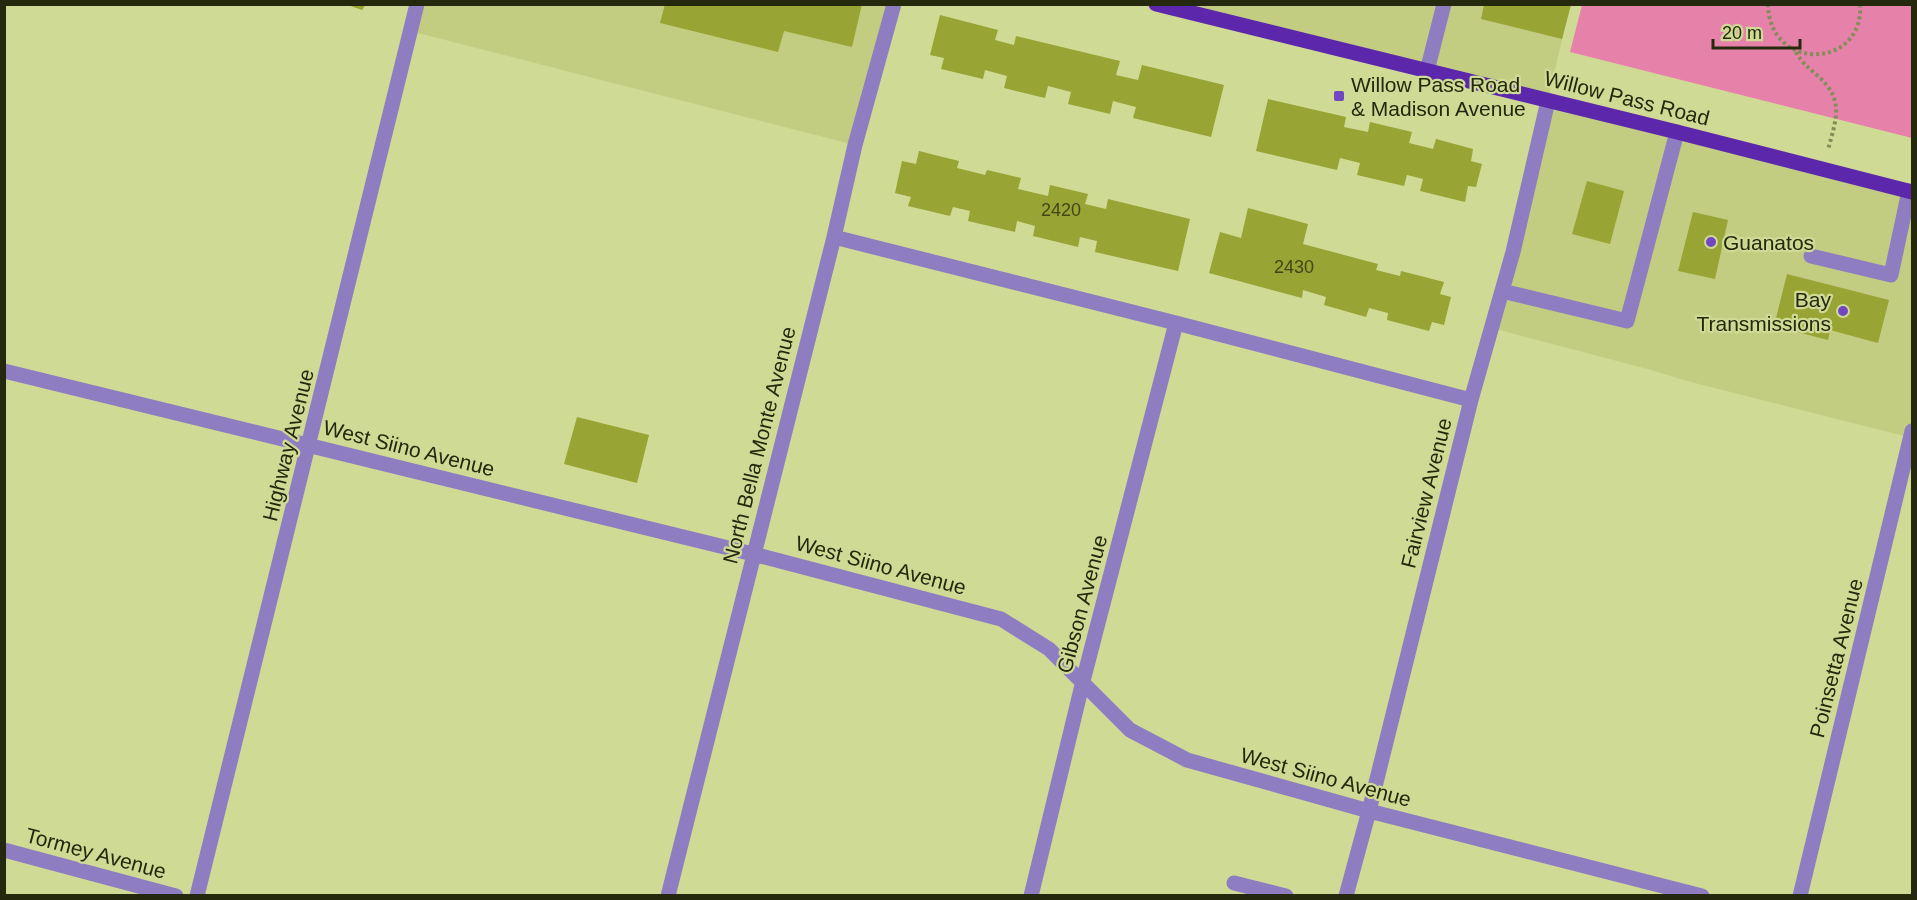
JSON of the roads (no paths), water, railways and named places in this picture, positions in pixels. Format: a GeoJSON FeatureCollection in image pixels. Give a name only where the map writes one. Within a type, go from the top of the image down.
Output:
{"type":"FeatureCollection","features":[{"type":"Feature","properties":{"kind":"main road","name":"Willow Pass Road"},"geometry":{"type":"LineString","coordinates":[[1156,4],[1180,7],[1911,192]]}},
{"type":"Feature","properties":{"kind":"street","name":"Highway Avenue"},"geometry":{"type":"LineString","coordinates":[[198,896],[417,4]]}},
{"type":"Feature","properties":{"kind":"street","name":"North Bella Monte Avenue"},"geometry":{"type":"LineString","coordinates":[[668,896],[834,237],[855,145],[894,4]]}},
{"type":"Feature","properties":{"kind":"street"},"geometry":{"type":"LineString","coordinates":[[1427,71],[1444,4]]}},
{"type":"Feature","properties":{"kind":"street","name":"Fairview Avenue"},"geometry":{"type":"LineString","coordinates":[[1346,896],[1370,811],[1471,400],[1502,291],[1548,101]]}},
{"type":"Feature","properties":{"kind":"street"},"geometry":{"type":"LineString","coordinates":[[1502,291],[1627,321],[1677,132]]}},
{"type":"Feature","properties":{"kind":"street"},"geometry":{"type":"LineString","coordinates":[[1811,256],[1891,275],[1911,192]]}},
{"type":"Feature","properties":{"kind":"street"},"geometry":{"type":"LineString","coordinates":[[834,237],[1471,400]]}},
{"type":"Feature","properties":{"kind":"street","name":"Gibson Avenue"},"geometry":{"type":"LineString","coordinates":[[1031,896],[1083,681],[1176,323]]}},
{"type":"Feature","properties":{"kind":"street","name":"West Siino Avenue"},"geometry":{"type":"LineString","coordinates":[[4,371],[753,554],[1001,618],[1049,649],[1130,730],[1187,760],[1370,811],[1702,896]]}},
{"type":"Feature","properties":{"kind":"street","name":"Poinsetta Avenue"},"geometry":{"type":"LineString","coordinates":[[1800,896],[1912,431]]}},
{"type":"Feature","properties":{"kind":"street","name":"Tormey Avenue"},"geometry":{"type":"LineString","coordinates":[[4,850],[176,896]]}},
{"type":"Feature","properties":{"kind":"street"},"geometry":{"type":"LineString","coordinates":[[1234,883],[1286,896]]}},
{"type":"Feature","properties":{"kind":"place","name":"Willow Pass Road & Madison Avenue"},"geometry":{"type":"Point","coordinates":[1339,96]}},
{"type":"Feature","properties":{"kind":"place","name":"Guanatos"},"geometry":{"type":"Point","coordinates":[1711,242]}},
{"type":"Feature","properties":{"kind":"place","name":"Bay Transmissions"},"geometry":{"type":"Point","coordinates":[1843,311]}}]}
